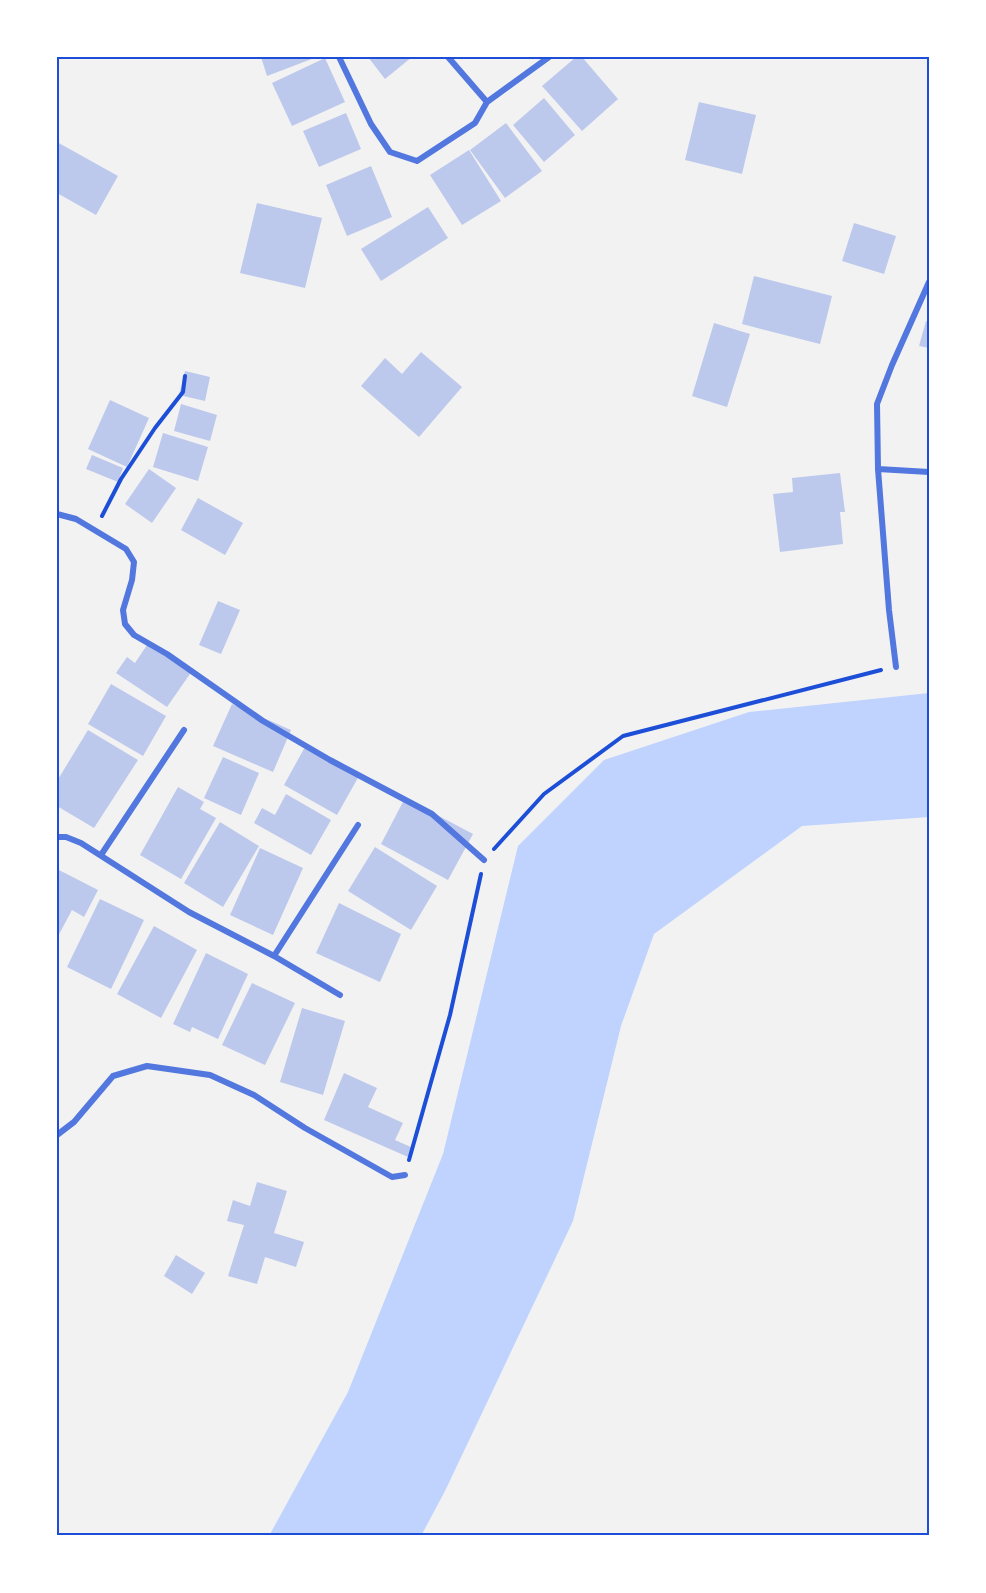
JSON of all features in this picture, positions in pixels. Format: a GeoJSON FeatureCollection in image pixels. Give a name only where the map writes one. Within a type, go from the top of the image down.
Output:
{"type":"FeatureCollection","features":[{"type":"Feature","properties":{"kind":"street"},"geometry":{"type":"LineString","coordinates":[[339,57],[371,124],[390,152],[417,161],[475,123],[487,102],[549,57]]}},
{"type":"Feature","properties":{"kind":"street"},"geometry":{"type":"LineString","coordinates":[[448,57],[487,102]]}},
{"type":"Feature","properties":{"kind":"street"},"geometry":{"type":"LineString","coordinates":[[896,667],[889,610],[878,469],[877,404],[929,282]]}},
{"type":"Feature","properties":{"kind":"street"},"geometry":{"type":"LineString","coordinates":[[878,469],[929,472]]}},
{"type":"Feature","properties":{"kind":"street"},"geometry":{"type":"LineString","coordinates":[[57,514],[76,519],[126,549],[134,562],[132,580],[123,610],[125,624],[134,635],[167,654],[263,721],[330,760],[432,814],[484,860]]}},
{"type":"Feature","properties":{"kind":"street"},"geometry":{"type":"LineString","coordinates":[[101,855],[184,730]]}},
{"type":"Feature","properties":{"kind":"street"},"geometry":{"type":"LineString","coordinates":[[274,956],[358,825]]}},
{"type":"Feature","properties":{"kind":"street"},"geometry":{"type":"LineString","coordinates":[[57,837],[66,837],[81,843],[189,912],[274,956],[339,995]]}},
{"type":"Feature","properties":{"kind":"street"},"geometry":{"type":"LineString","coordinates":[[57,1135],[74,1122],[113,1076],[147,1066],[210,1075],[254,1095],[305,1128],[392,1177],[405,1175]]}},
{"type":"Feature","properties":{"kind":"path"},"geometry":{"type":"LineString","coordinates":[[94,530],[121,479],[155,428],[183,392],[185,376]]}},
{"type":"Feature","properties":{"kind":"path"},"geometry":{"type":"LineString","coordinates":[[405,1175],[450,1015],[484,860],[544,794],[623,736],[896,667]]}},
{"type":"Feature","properties":{"kind":"water"},"geometry":{"type":"Polygon","coordinates":[[[929,693],[929,817],[802,826],[654,934],[621,1026],[573,1221],[445,1491],[421,1536],[269,1536],[348,1392],[443,1154],[518,846],[604,760],[749,712],[929,693]]]}},
{"type":"Feature","properties":{"kind":"building"},"geometry":{"type":"Polygon","coordinates":[[[261,57],[317,57],[267,76],[261,57]]]}},
{"type":"Feature","properties":{"kind":"building"},"geometry":{"type":"Polygon","coordinates":[[[368,57],[412,57],[385,79],[368,57]]]}},
{"type":"Feature","properties":{"kind":"building"},"geometry":{"type":"Polygon","coordinates":[[[576,57],[582,57],[618,99],[582,131],[542,86],[576,57]]]}},
{"type":"Feature","properties":{"kind":"building"},"geometry":{"type":"Polygon","coordinates":[[[325,58],[345,102],[292,126],[272,83],[325,58]]]}},
{"type":"Feature","properties":{"kind":"building"},"geometry":{"type":"Polygon","coordinates":[[[544,98],[575,135],[544,162],[513,125],[544,98]]]}},
{"type":"Feature","properties":{"kind":"building"},"geometry":{"type":"Polygon","coordinates":[[[699,102],[756,115],[742,174],[685,160],[699,102]]]}},
{"type":"Feature","properties":{"kind":"building"},"geometry":{"type":"Polygon","coordinates":[[[346,113],[361,149],[319,167],[303,131],[346,113]]]}},
{"type":"Feature","properties":{"kind":"building"},"geometry":{"type":"Polygon","coordinates":[[[506,123],[542,171],[505,198],[470,150],[506,123]]]}},
{"type":"Feature","properties":{"kind":"building"},"geometry":{"type":"Polygon","coordinates":[[[57,142],[118,176],[96,215],[57,193],[57,142]]]}},
{"type":"Feature","properties":{"kind":"building"},"geometry":{"type":"Polygon","coordinates":[[[469,150],[501,201],[462,225],[430,175],[469,150]]]}},
{"type":"Feature","properties":{"kind":"building"},"geometry":{"type":"Polygon","coordinates":[[[371,166],[392,217],[347,236],[326,185],[371,166]]]}},
{"type":"Feature","properties":{"kind":"building"},"geometry":{"type":"Polygon","coordinates":[[[257,203],[322,218],[305,288],[240,273],[257,203]]]}},
{"type":"Feature","properties":{"kind":"building"},"geometry":{"type":"Polygon","coordinates":[[[428,207],[448,238],[381,281],[361,249],[428,207]]]}},
{"type":"Feature","properties":{"kind":"building"},"geometry":{"type":"Polygon","coordinates":[[[854,223],[896,236],[884,274],[842,261],[854,223]]]}},
{"type":"Feature","properties":{"kind":"building"},"geometry":{"type":"Polygon","coordinates":[[[754,276],[832,296],[820,344],[742,324],[754,276]]]}},
{"type":"Feature","properties":{"kind":"building"},"geometry":{"type":"Polygon","coordinates":[[[926,321],[929,322],[929,348],[919,346],[926,321]]]}},
{"type":"Feature","properties":{"kind":"building"},"geometry":{"type":"Polygon","coordinates":[[[714,323],[750,334],[727,407],[692,396],[714,323]]]}},
{"type":"Feature","properties":{"kind":"building"},"geometry":{"type":"Polygon","coordinates":[[[421,352],[462,387],[419,437],[361,386],[385,358],[402,374],[421,352]]]}},
{"type":"Feature","properties":{"kind":"building"},"geometry":{"type":"Polygon","coordinates":[[[185,371],[210,377],[205,401],[179,395],[185,371]]]}},
{"type":"Feature","properties":{"kind":"building"},"geometry":{"type":"Polygon","coordinates":[[[110,400],[149,418],[127,467],[88,449],[110,400]]]}},
{"type":"Feature","properties":{"kind":"building"},"geometry":{"type":"Polygon","coordinates":[[[181,404],[217,415],[210,441],[174,431],[181,404]]]}},
{"type":"Feature","properties":{"kind":"building"},"geometry":{"type":"Polygon","coordinates":[[[163,433],[208,447],[198,481],[153,467],[163,433]]]}},
{"type":"Feature","properties":{"kind":"building"},"geometry":{"type":"Polygon","coordinates":[[[92,455],[123,468],[118,482],[86,469],[92,455]]]}},
{"type":"Feature","properties":{"kind":"building"},"geometry":{"type":"Polygon","coordinates":[[[149,469],[176,488],[152,523],[125,504],[149,469]]]}},
{"type":"Feature","properties":{"kind":"building"},"geometry":{"type":"Polygon","coordinates":[[[840,473],[845,512],[840,512],[843,544],[780,552],[773,494],[793,492],[792,478],[840,473]]]}},
{"type":"Feature","properties":{"kind":"building"},"geometry":{"type":"Polygon","coordinates":[[[198,498],[243,523],[225,555],[181,530],[198,498]]]}},
{"type":"Feature","properties":{"kind":"building"},"geometry":{"type":"Polygon","coordinates":[[[218,601],[240,610],[221,654],[199,645],[218,601]]]}},
{"type":"Feature","properties":{"kind":"building"},"geometry":{"type":"Polygon","coordinates":[[[149,642],[192,671],[167,707],[116,673],[127,657],[135,663],[149,642]]]}},
{"type":"Feature","properties":{"kind":"building"},"geometry":{"type":"Polygon","coordinates":[[[111,684],[166,716],[143,756],[88,724],[111,684]]]}},
{"type":"Feature","properties":{"kind":"building"},"geometry":{"type":"Polygon","coordinates":[[[232,704],[291,730],[273,772],[213,746],[232,704]]]}},
{"type":"Feature","properties":{"kind":"building"},"geometry":{"type":"Polygon","coordinates":[[[88,730],[138,760],[94,828],[57,806],[57,781],[88,730]]]}},
{"type":"Feature","properties":{"kind":"building"},"geometry":{"type":"Polygon","coordinates":[[[306,745],[359,776],[337,815],[284,785],[306,745]]]}},
{"type":"Feature","properties":{"kind":"building"},"geometry":{"type":"Polygon","coordinates":[[[223,757],[259,773],[241,815],[204,798],[223,757]]]}},
{"type":"Feature","properties":{"kind":"building"},"geometry":{"type":"Polygon","coordinates":[[[178,787],[204,802],[200,809],[216,818],[181,879],[140,855],[178,787]]]}},
{"type":"Feature","properties":{"kind":"building"},"geometry":{"type":"Polygon","coordinates":[[[286,794],[331,820],[311,855],[254,823],[262,808],[275,815],[286,794]]]}},
{"type":"Feature","properties":{"kind":"building"},"geometry":{"type":"Polygon","coordinates":[[[405,798],[473,834],[448,880],[381,844],[405,798]]]}},
{"type":"Feature","properties":{"kind":"building"},"geometry":{"type":"Polygon","coordinates":[[[220,822],[259,846],[223,907],[184,883],[220,822]]]}},
{"type":"Feature","properties":{"kind":"building"},"geometry":{"type":"Polygon","coordinates":[[[375,847],[437,886],[411,930],[348,891],[375,847]]]}},
{"type":"Feature","properties":{"kind":"building"},"geometry":{"type":"Polygon","coordinates":[[[260,848],[303,868],[273,935],[230,915],[260,848]]]}},
{"type":"Feature","properties":{"kind":"building"},"geometry":{"type":"Polygon","coordinates":[[[57,869],[98,890],[84,917],[72,910],[57,938],[57,869]]]}},
{"type":"Feature","properties":{"kind":"building"},"geometry":{"type":"Polygon","coordinates":[[[100,899],[144,920],[111,989],[67,967],[100,899]]]}},
{"type":"Feature","properties":{"kind":"building"},"geometry":{"type":"Polygon","coordinates":[[[339,903],[401,934],[380,982],[316,953],[339,903]]]}},
{"type":"Feature","properties":{"kind":"building"},"geometry":{"type":"Polygon","coordinates":[[[154,926],[197,950],[161,1018],[117,994],[154,926]]]}},
{"type":"Feature","properties":{"kind":"building"},"geometry":{"type":"Polygon","coordinates":[[[206,953],[248,974],[218,1039],[192,1027],[190,1032],[173,1024],[206,953]]]}},
{"type":"Feature","properties":{"kind":"building"},"geometry":{"type":"Polygon","coordinates":[[[252,983],[295,1003],[265,1065],[222,1045],[252,983]]]}},
{"type":"Feature","properties":{"kind":"building"},"geometry":{"type":"Polygon","coordinates":[[[302,1008],[345,1021],[323,1095],[280,1082],[302,1008]]]}},
{"type":"Feature","properties":{"kind":"building"},"geometry":{"type":"Polygon","coordinates":[[[344,1073],[377,1088],[368,1107],[403,1123],[395,1140],[413,1148],[408,1157],[324,1120],[344,1073]]]}},
{"type":"Feature","properties":{"kind":"building"},"geometry":{"type":"Polygon","coordinates":[[[257,1182],[287,1191],[274,1233],[304,1242],[296,1267],[265,1257],[257,1284],[228,1276],[244,1225],[227,1221],[233,1200],[250,1206],[257,1182]]]}},
{"type":"Feature","properties":{"kind":"building"},"geometry":{"type":"Polygon","coordinates":[[[176,1255],[205,1273],[192,1294],[164,1276],[176,1255]]]}}]}
